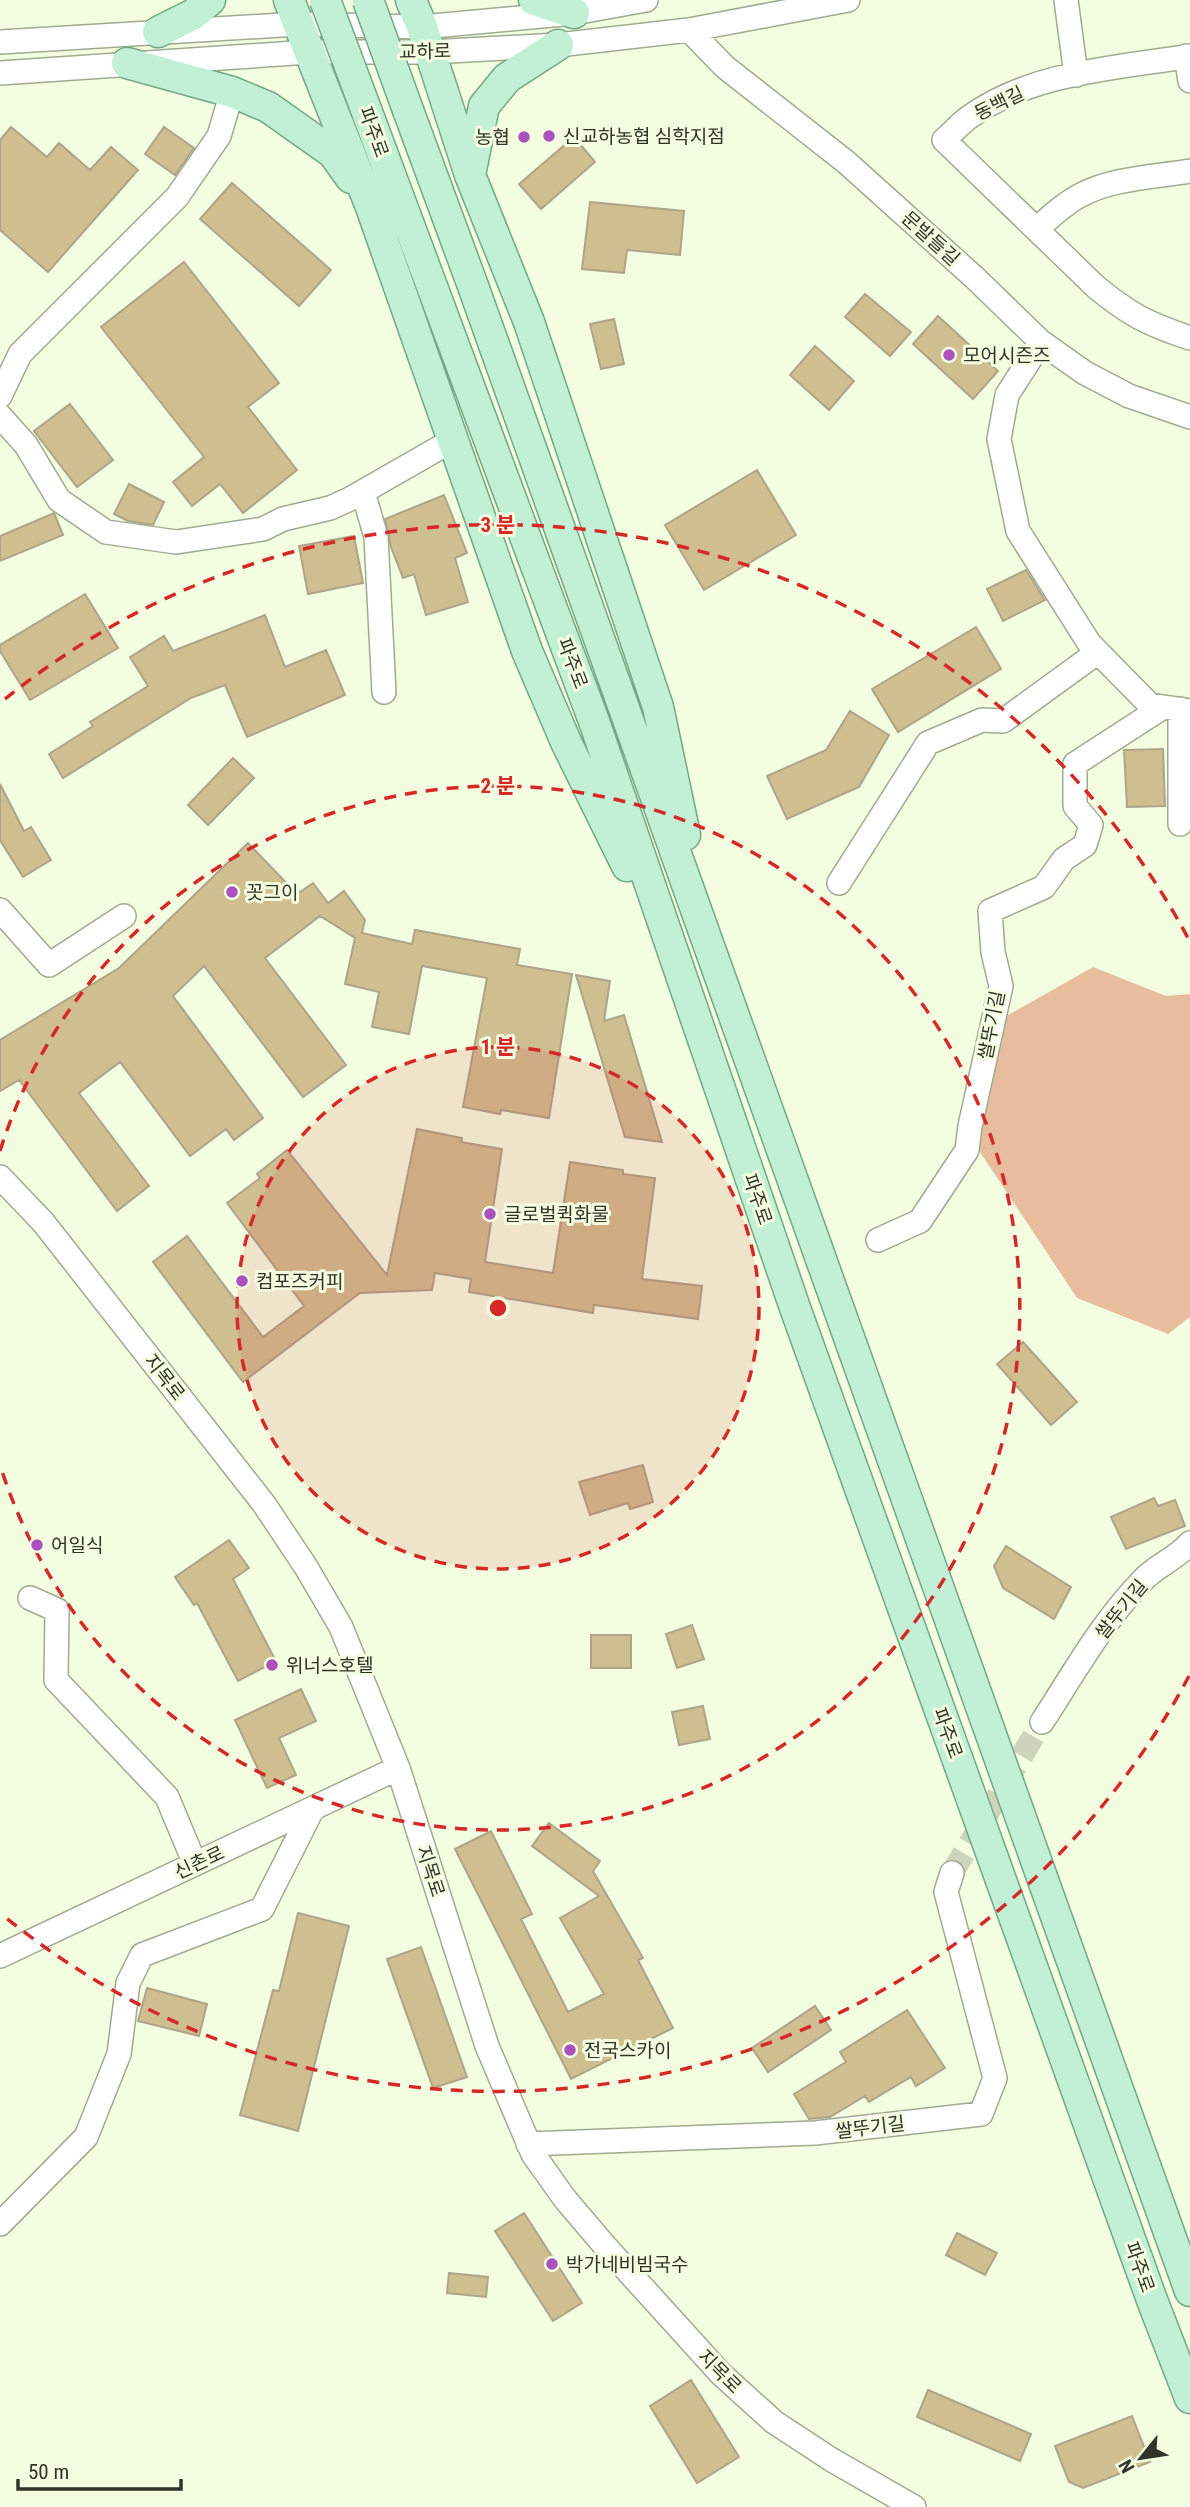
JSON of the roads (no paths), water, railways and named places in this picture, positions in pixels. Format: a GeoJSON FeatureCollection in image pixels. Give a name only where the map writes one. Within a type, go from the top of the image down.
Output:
{"type":"FeatureCollection","features":[{"type":"Feature","properties":{"kind":"main road"},"geometry":{"type":"LineString","coordinates":[[158,32],[194,15],[210,0]]}},
{"type":"Feature","properties":{"kind":"main road","name":"파주로"},"geometry":{"type":"LineString","coordinates":[[325,0],[595,724],[860,1488],[1152,2300],[1190,2398]]}},
{"type":"Feature","properties":{"kind":"main road","name":"파주로"},"geometry":{"type":"LineString","coordinates":[[368,0],[1190,2291]]}},
{"type":"Feature","properties":{"kind":"main road"},"geometry":{"type":"LineString","coordinates":[[534,0],[574,13]]}},
{"type":"Feature","properties":{"kind":"main road"},"geometry":{"type":"LineString","coordinates":[[293,12],[371,207],[527,651],[561,730],[680,972]]}},
{"type":"Feature","properties":{"kind":"main road"},"geometry":{"type":"LineString","coordinates":[[421,26],[470,175],[529,322],[658,707],[706,938]]}},
{"type":"Feature","properties":{"kind":"main road"},"geometry":{"type":"LineString","coordinates":[[470,175],[484,106],[507,78],[558,45]]}},
{"type":"Feature","properties":{"kind":"main road"},"geometry":{"type":"LineString","coordinates":[[127,63],[232,92],[268,107],[333,153],[371,207]]}},
{"type":"Feature","properties":{"kind":"street","name":"교하로"},"geometry":{"type":"LineString","coordinates":[[0,73],[309,52],[421,26],[574,13],[646,0]]}},
{"type":"Feature","properties":{"kind":"street","name":"교하로"},"geometry":{"type":"LineString","coordinates":[[0,42],[158,32],[293,12],[558,45],[689,30],[848,0]]}},
{"type":"Feature","properties":{"kind":"street"},"geometry":{"type":"LineString","coordinates":[[1066,0],[1076,75]]}},
{"type":"Feature","properties":{"kind":"street","name":"문발들길"},"geometry":{"type":"LineString","coordinates":[[689,30],[725,67],[846,162],[975,278],[1041,342],[1085,373],[1129,397],[1190,417]]}},
{"type":"Feature","properties":{"kind":"street","name":"동백길"},"geometry":{"type":"LineString","coordinates":[[1190,81],[1188,56],[1053,79],[999,100],[968,118],[944,140],[1096,287],[1123,309],[1149,324],[1190,338]]}},
{"type":"Feature","properties":{"kind":"street"},"geometry":{"type":"LineString","coordinates":[[0,396],[20,354],[177,197],[219,136],[232,92]]}},
{"type":"Feature","properties":{"kind":"street"},"geometry":{"type":"LineString","coordinates":[[1037,229],[1058,209],[1082,195],[1111,184],[1190,171]]}},
{"type":"Feature","properties":{"kind":"street"},"geometry":{"type":"LineString","coordinates":[[1041,342],[1007,395],[999,439],[1018,531],[1089,643],[1150,705],[1178,709],[1180,824]]}},
{"type":"Feature","properties":{"kind":"street"},"geometry":{"type":"LineString","coordinates":[[0,416],[26,445],[59,500],[106,532],[176,542],[263,529],[284,519],[330,508],[453,440]]}},
{"type":"Feature","properties":{"kind":"street"},"geometry":{"type":"LineString","coordinates":[[363,492],[376,537],[384,692]]}},
{"type":"Feature","properties":{"kind":"street"},"geometry":{"type":"LineString","coordinates":[[839,883],[928,743],[982,720],[1003,721],[1098,652]]}},
{"type":"Feature","properties":{"kind":"street","name":"쌀뚜기길"},"geometry":{"type":"LineString","coordinates":[[878,1240],[920,1221],[967,1150],[1001,986],[993,952],[990,911],[1044,887],[1064,859],[1085,845],[1091,825],[1075,806],[1075,764],[1178,709]]}},
{"type":"Feature","properties":{"kind":"street"},"geometry":{"type":"LineString","coordinates":[[0,911],[49,965],[124,915]]}},
{"type":"Feature","properties":{"kind":"street","name":"지목로"},"geometry":{"type":"LineString","coordinates":[[0,1177],[43,1222],[271,1515],[306,1567],[341,1627],[398,1768],[488,2046],[528,2144],[565,2199],[721,2374],[774,2421],[832,2460],[914,2507]]}},
{"type":"Feature","properties":{"kind":"street","name":"쌀뚜기길"},"geometry":{"type":"LineString","coordinates":[[1042,1722],[1109,1617],[1146,1577],[1180,1555],[1190,1543]]}},
{"type":"Feature","properties":{"kind":"street"},"geometry":{"type":"LineString","coordinates":[[30,1598],[57,1611],[56,1679],[167,1797],[195,1864]]}},
{"type":"Feature","properties":{"kind":"street","name":"신촌로"},"geometry":{"type":"LineString","coordinates":[[0,1956],[398,1768]]}},
{"type":"Feature","properties":{"kind":"street"},"geometry":{"type":"LineString","coordinates":[[0,2224],[86,2137],[119,2054],[128,1983],[142,1955],[262,1909],[313,1808]]}},
{"type":"Feature","properties":{"kind":"street","name":"쌀뚜기길"},"geometry":{"type":"LineString","coordinates":[[528,2144],[815,2133],[981,2114],[995,2078],[949,1882]]}},
{"type":"Feature","properties":{"kind":"tunnel"},"geometry":{"type":"LineString","coordinates":[[952,1873],[1042,1722]]}},
{"type":"Feature","properties":{"kind":"place","name":"신교하농협 심학지점"},"geometry":{"type":"Point","coordinates":[549,136]}},
{"type":"Feature","properties":{"kind":"place","name":"농협"},"geometry":{"type":"Point","coordinates":[524,137]}},
{"type":"Feature","properties":{"kind":"place","name":"모어시즌즈"},"geometry":{"type":"Point","coordinates":[949,355]}},
{"type":"Feature","properties":{"kind":"place","name":"꼿그이"},"geometry":{"type":"Point","coordinates":[232,892]}},
{"type":"Feature","properties":{"kind":"place","name":"글로벌퀵화물"},"geometry":{"type":"Point","coordinates":[490,1214]}},
{"type":"Feature","properties":{"kind":"place","name":"컴포즈커피"},"geometry":{"type":"Point","coordinates":[242,1281]}},
{"type":"Feature","properties":{"kind":"place","name":"어일식"},"geometry":{"type":"Point","coordinates":[37,1545]}},
{"type":"Feature","properties":{"kind":"place","name":"위너스호텔"},"geometry":{"type":"Point","coordinates":[272,1665]}},
{"type":"Feature","properties":{"kind":"place","name":"전국스카이"},"geometry":{"type":"Point","coordinates":[570,2050]}},
{"type":"Feature","properties":{"kind":"place","name":"박가네비빔국수"},"geometry":{"type":"Point","coordinates":[552,2264]}}]}
